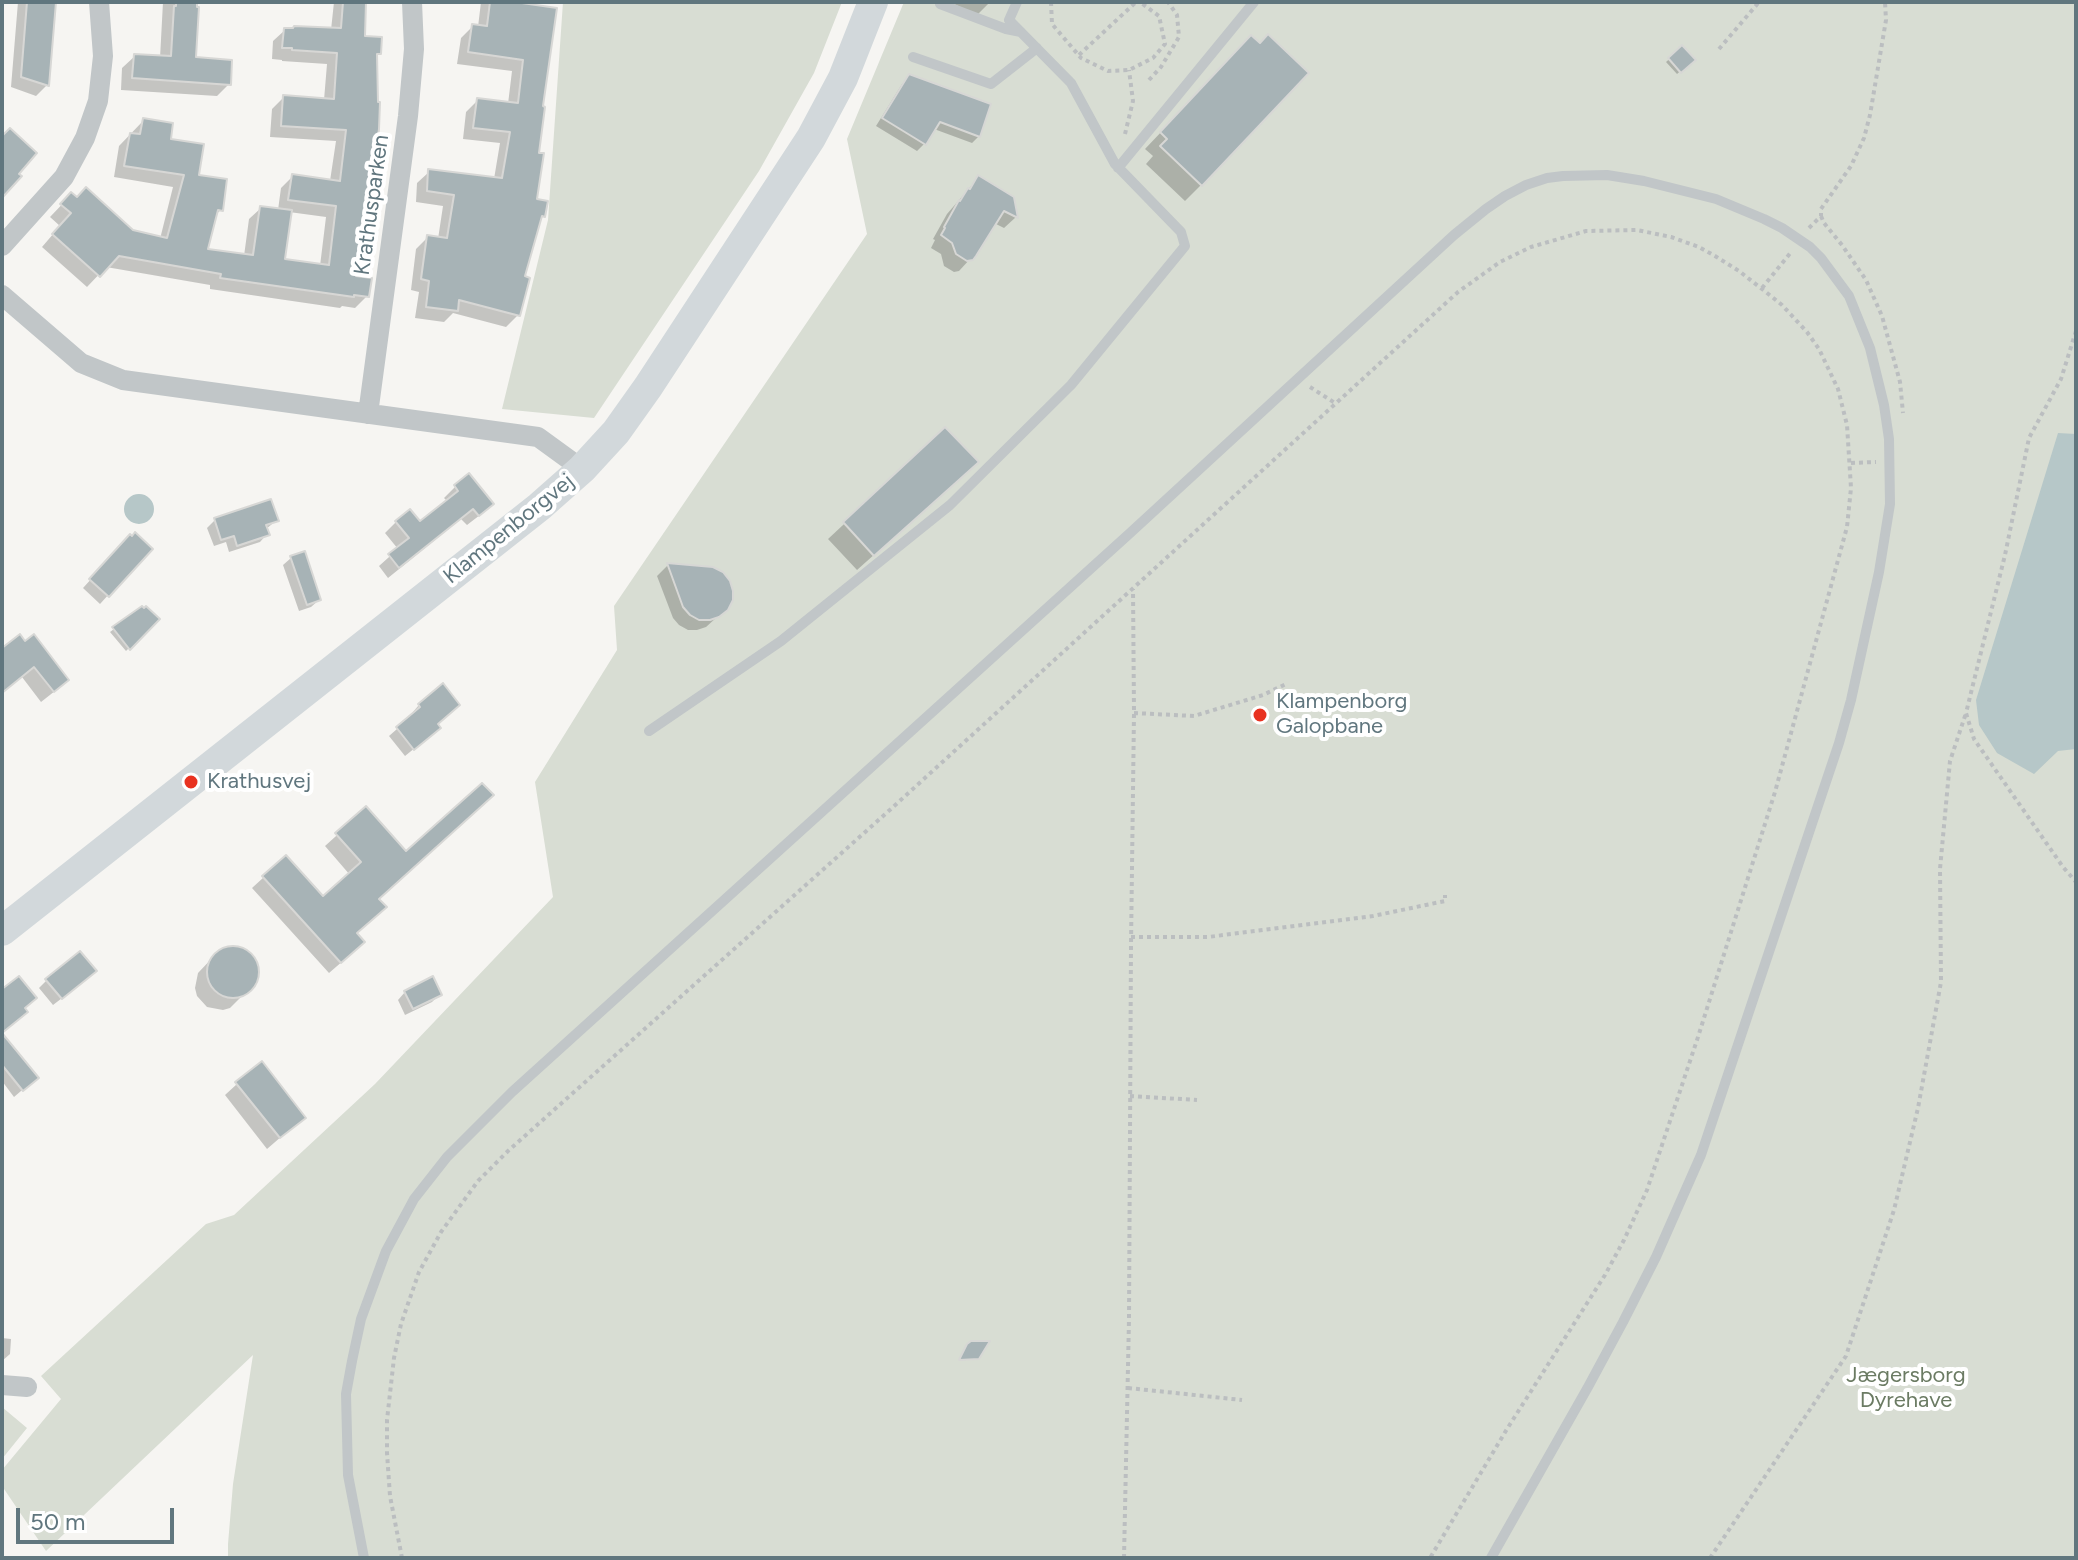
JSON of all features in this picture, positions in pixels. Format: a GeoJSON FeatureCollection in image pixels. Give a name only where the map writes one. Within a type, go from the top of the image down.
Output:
{"type":"FeatureCollection","features":[{"type":"Feature","properties":{"kind":"street"},"geometry":{"type":"LineString","coordinates":[[2,246],[64,177],[85,138],[98,101],[103,56],[99,2]]}},
{"type":"Feature","properties":{"kind":"street","name":"Krathusparken"},"geometry":{"type":"LineString","coordinates":[[368,414],[409,107],[414,49],[412,2]]}},
{"type":"Feature","properties":{"kind":"street","name":"Klampenborgvej"},"geometry":{"type":"LineString","coordinates":[[2,931],[539,507],[582,469],[616,432],[648,387],[811,138],[843,78],[873,2]]}},
{"type":"Feature","properties":{"kind":"street"},"geometry":{"type":"LineString","coordinates":[[2,295],[81,363],[123,380],[538,437],[582,469]]}},
{"type":"Feature","properties":{"kind":"street"},"geometry":{"type":"LineString","coordinates":[[2,1385],[27,1387]]}},
{"type":"Feature","properties":{"kind":"lane"},"geometry":{"type":"LineString","coordinates":[[649,731],[781,641],[950,505],[1081,373],[1185,246],[1181,232],[1117,166],[1071,83],[1009,20],[1017,2]]}},
{"type":"Feature","properties":{"kind":"lane"},"geometry":{"type":"LineString","coordinates":[[1117,166],[1254,2]]}},
{"type":"Feature","properties":{"kind":"lane"},"geometry":{"type":"LineString","coordinates":[[940,4],[1021,32]]}},
{"type":"Feature","properties":{"kind":"lane"},"geometry":{"type":"LineString","coordinates":[[913,57],[991,84],[1037,48]]}},
{"type":"Feature","properties":{"kind":"lane"},"geometry":{"type":"LineString","coordinates":[[364,1558],[348,1475],[346,1394],[352,1361],[361,1319],[386,1251],[414,1199],[447,1157],[512,1092],[1084,575],[1454,235],[1505,196],[1526,185],[1547,178],[1607,175],[1716,199],[1764,219],[1810,247],[1838,279],[1849,296],[1870,348],[1884,405],[1889,439],[1890,504],[1876,587],[1839,743],[1701,1155],[1656,1257],[1588,1387],[1491,1558]]}},
{"type":"Feature","properties":{"kind":"path"},"geometry":{"type":"LineString","coordinates":[[1049,3],[1052,24],[1078,56],[1108,71],[1129,70],[1153,58],[1165,44],[1159,16],[1138,2],[1078,56]]}},
{"type":"Feature","properties":{"kind":"path"},"geometry":{"type":"LineString","coordinates":[[1149,80],[1161,67],[1179,37],[1177,15],[1168,2]]}},
{"type":"Feature","properties":{"kind":"path"},"geometry":{"type":"LineString","coordinates":[[1719,49],[1759,2]]}},
{"type":"Feature","properties":{"kind":"path"},"geometry":{"type":"LineString","coordinates":[[1821,216],[1821,209],[1851,166],[1864,138],[1886,20],[1885,2]]}},
{"type":"Feature","properties":{"kind":"path"},"geometry":{"type":"LineString","coordinates":[[1117,166],[1133,101],[1129,70]]}},
{"type":"Feature","properties":{"kind":"path"},"geometry":{"type":"LineString","coordinates":[[402,1558],[390,1496],[387,1453],[387,1420],[394,1358],[401,1324],[419,1272],[468,1193],[508,1151],[739,946],[1458,292],[1500,262],[1554,239],[1586,231],[1637,230],[1671,237],[1715,256],[1782,305],[1807,332],[1819,349],[1838,389],[1847,425],[1851,463],[1850,506],[1843,549],[1775,792],[1647,1190],[1605,1275],[1430,1558]]}},
{"type":"Feature","properties":{"kind":"path"},"geometry":{"type":"LineString","coordinates":[[1710,1558],[1846,1356],[1894,1210],[1918,1108],[1941,982],[1940,869],[1950,761],[1966,713],[2005,555],[2029,438],[2061,379],[2076,331]]}},
{"type":"Feature","properties":{"kind":"path"},"geometry":{"type":"LineString","coordinates":[[1298,378],[1335,403]]}},
{"type":"Feature","properties":{"kind":"path"},"geometry":{"type":"LineString","coordinates":[[1124,1558],[1128,1388],[1133,588]]}},
{"type":"Feature","properties":{"kind":"path"},"geometry":{"type":"LineString","coordinates":[[1134,713],[1194,716],[1263,695],[1288,683]]}},
{"type":"Feature","properties":{"kind":"path"},"geometry":{"type":"LineString","coordinates":[[1966,713],[1974,739],[2076,882]]}},
{"type":"Feature","properties":{"kind":"path"},"geometry":{"type":"LineString","coordinates":[[1131,937],[1208,937],[1373,916],[1445,901],[1445,895]]}},
{"type":"Feature","properties":{"kind":"path"},"geometry":{"type":"LineString","coordinates":[[1130,1096],[1197,1100]]}},
{"type":"Feature","properties":{"kind":"path"},"geometry":{"type":"LineString","coordinates":[[1128,1388],[1242,1400]]}},
{"type":"Feature","properties":{"kind":"green space"},"geometry":{"type":"Polygon","coordinates":[[[563,2],[842,2],[814,73],[759,171],[594,418],[502,409],[548,220],[563,2]]]}},
{"type":"Feature","properties":{"kind":"green space","name":"Klampenborg Galopbane"},"geometry":{"type":"Polygon","coordinates":[[[904,2],[2076,2],[2076,1558],[228,1558],[233,1484],[253,1355],[46,1551],[2,1486],[2,1470],[61,1399],[41,1376],[206,1224],[234,1215],[375,1084],[553,897],[535,782],[617,650],[614,606],[867,234],[847,139],[904,2]]]}},
{"type":"Feature","properties":{"kind":"green space"},"geometry":{"type":"Polygon","coordinates":[[[2,1407],[27,1428],[2,1459],[2,1407]]]}},
{"type":"Feature","properties":{"kind":"shaded area"},"geometry":{"type":"Polygon","coordinates":[[[2058,433],[2076,434],[2076,749],[2058,751],[2034,774],[1997,753],[1979,725],[1976,700],[2058,433]]]}},
{"type":"Feature","properties":{"kind":"shaded area"},"geometry":{"type":"Polygon","coordinates":[[[139,494],[145,495],[153,503],[153,515],[145,523],[139,524],[133,523],[125,515],[124,509],[125,503],[133,495],[139,494]]]}},
{"type":"Feature","properties":{"kind":"building"},"geometry":{"type":"Polygon","coordinates":[[[27,2],[56,2],[49,86],[21,77],[27,2]]]}},
{"type":"Feature","properties":{"kind":"building"},"geometry":{"type":"Polygon","coordinates":[[[176,2],[197,2],[196,57],[232,60],[231,85],[132,78],[134,54],[171,56],[176,2]]]}},
{"type":"Feature","properties":{"kind":"building"},"geometry":{"type":"Polygon","coordinates":[[[343,2],[366,2],[365,36],[382,37],[381,54],[377,54],[379,129],[356,276],[372,278],[369,297],[220,278],[221,274],[119,256],[100,277],[52,234],[71,213],[60,204],[71,192],[77,197],[86,187],[133,230],[167,238],[184,175],[124,166],[130,133],[140,134],[143,118],[173,123],[171,139],[204,144],[199,175],[227,179],[223,211],[218,210],[208,249],[253,255],[260,206],[292,210],[285,259],[329,265],[336,206],[288,200],[292,174],[340,181],[346,130],[281,126],[283,95],[334,99],[337,53],[282,48],[284,28],[341,28],[343,2]]]}},
{"type":"Feature","properties":{"kind":"building"},"geometry":{"type":"Polygon","coordinates":[[[490,2],[557,8],[539,153],[544,153],[537,199],[548,201],[525,276],[530,278],[520,316],[459,300],[458,311],[426,307],[429,281],[421,279],[427,235],[447,238],[454,195],[427,191],[428,169],[502,178],[510,132],[473,128],[477,98],[518,103],[523,60],[468,52],[472,24],[487,26],[490,2]]]}},
{"type":"Feature","properties":{"kind":"building"},"geometry":{"type":"Polygon","coordinates":[[[1268,34],[1309,73],[1202,186],[1160,146],[1167,139],[1160,132],[1251,35],[1260,43],[1268,34]]]}},
{"type":"Feature","properties":{"kind":"building"},"geometry":{"type":"Polygon","coordinates":[[[1682,45],[1696,60],[1681,73],[1668,58],[1682,45]]]}},
{"type":"Feature","properties":{"kind":"building"},"geometry":{"type":"Polygon","coordinates":[[[909,74],[991,104],[980,137],[940,122],[926,145],[882,118],[909,74]]]}},
{"type":"Feature","properties":{"kind":"building"},"geometry":{"type":"Polygon","coordinates":[[[10,128],[37,153],[2,198],[2,136],[10,128]]]}},
{"type":"Feature","properties":{"kind":"building"},"geometry":{"type":"Polygon","coordinates":[[[978,175],[1014,197],[1018,218],[1004,211],[976,256],[967,261],[956,254],[952,243],[941,235],[959,200],[978,175]]]}},
{"type":"Feature","properties":{"kind":"building"},"geometry":{"type":"Polygon","coordinates":[[[945,427],[979,462],[874,556],[843,522],[945,427]]]}},
{"type":"Feature","properties":{"kind":"building"},"geometry":{"type":"Polygon","coordinates":[[[469,473],[494,504],[479,516],[473,509],[399,568],[388,554],[409,538],[395,521],[410,509],[420,521],[458,491],[454,485],[469,473]]]}},
{"type":"Feature","properties":{"kind":"building"},"geometry":{"type":"Polygon","coordinates":[[[271,499],[279,521],[266,525],[270,535],[237,546],[234,536],[221,540],[214,518],[271,499]]]}},
{"type":"Feature","properties":{"kind":"building"},"geometry":{"type":"Polygon","coordinates":[[[135,532],[153,549],[109,597],[89,579],[135,532]]]}},
{"type":"Feature","properties":{"kind":"building"},"geometry":{"type":"Polygon","coordinates":[[[305,551],[321,600],[307,605],[290,556],[305,551]]]}},
{"type":"Feature","properties":{"kind":"building"},"geometry":{"type":"Polygon","coordinates":[[[667,563],[713,567],[723,572],[733,591],[728,610],[710,620],[699,620],[690,615],[683,607],[667,563]]]}},
{"type":"Feature","properties":{"kind":"building"},"geometry":{"type":"Polygon","coordinates":[[[142,606],[160,619],[130,650],[112,627],[142,606]]]}},
{"type":"Feature","properties":{"kind":"building"},"geometry":{"type":"Polygon","coordinates":[[[20,634],[25,641],[34,634],[69,680],[54,692],[34,667],[2,693],[2,648],[20,634]]]}},
{"type":"Feature","properties":{"kind":"building"},"geometry":{"type":"Polygon","coordinates":[[[443,683],[460,705],[438,724],[441,728],[414,750],[396,727],[443,683]]]}},
{"type":"Feature","properties":{"kind":"building"},"geometry":{"type":"Polygon","coordinates":[[[482,783],[494,795],[379,899],[387,907],[357,933],[365,942],[341,963],[262,876],[286,855],[323,896],[361,862],[335,833],[366,806],[406,851],[482,783]]]}},
{"type":"Feature","properties":{"kind":"building"},"geometry":{"type":"Polygon","coordinates":[[[233,946],[252,953],[259,972],[252,991],[233,998],[214,991],[207,972],[214,953],[233,946]]]}},
{"type":"Feature","properties":{"kind":"building"},"geometry":{"type":"Polygon","coordinates":[[[80,951],[97,971],[62,999],[45,979],[80,951]]]}},
{"type":"Feature","properties":{"kind":"building"},"geometry":{"type":"Polygon","coordinates":[[[19,976],[37,998],[25,1008],[28,1012],[2,1033],[2,989],[19,976]]]}},
{"type":"Feature","properties":{"kind":"building"},"geometry":{"type":"Polygon","coordinates":[[[433,976],[442,995],[413,1009],[404,991],[433,976]]]}},
{"type":"Feature","properties":{"kind":"building"},"geometry":{"type":"Polygon","coordinates":[[[2,1033],[39,1078],[23,1091],[2,1065],[2,1033]]]}},
{"type":"Feature","properties":{"kind":"building"},"geometry":{"type":"Polygon","coordinates":[[[262,1061],[306,1118],[280,1138],[235,1082],[262,1061]]]}},
{"type":"Feature","properties":{"kind":"building"},"geometry":{"type":"Polygon","coordinates":[[[971,1341],[990,1341],[979,1359],[959,1360],[967,1344],[971,1341]]]}},
{"type":"Feature","properties":{"kind":"place","name":"Klampenborg Galopbane"},"geometry":{"type":"Point","coordinates":[1260,715]}},
{"type":"Feature","properties":{"kind":"place","name":"Krathusvej"},"geometry":{"type":"Point","coordinates":[191,782]}},
{"type":"Feature","properties":{"kind":"park label","name":"Jægersborg Dyrehave"},"geometry":{"type":"Point","coordinates":[1906,1388]}}]}
